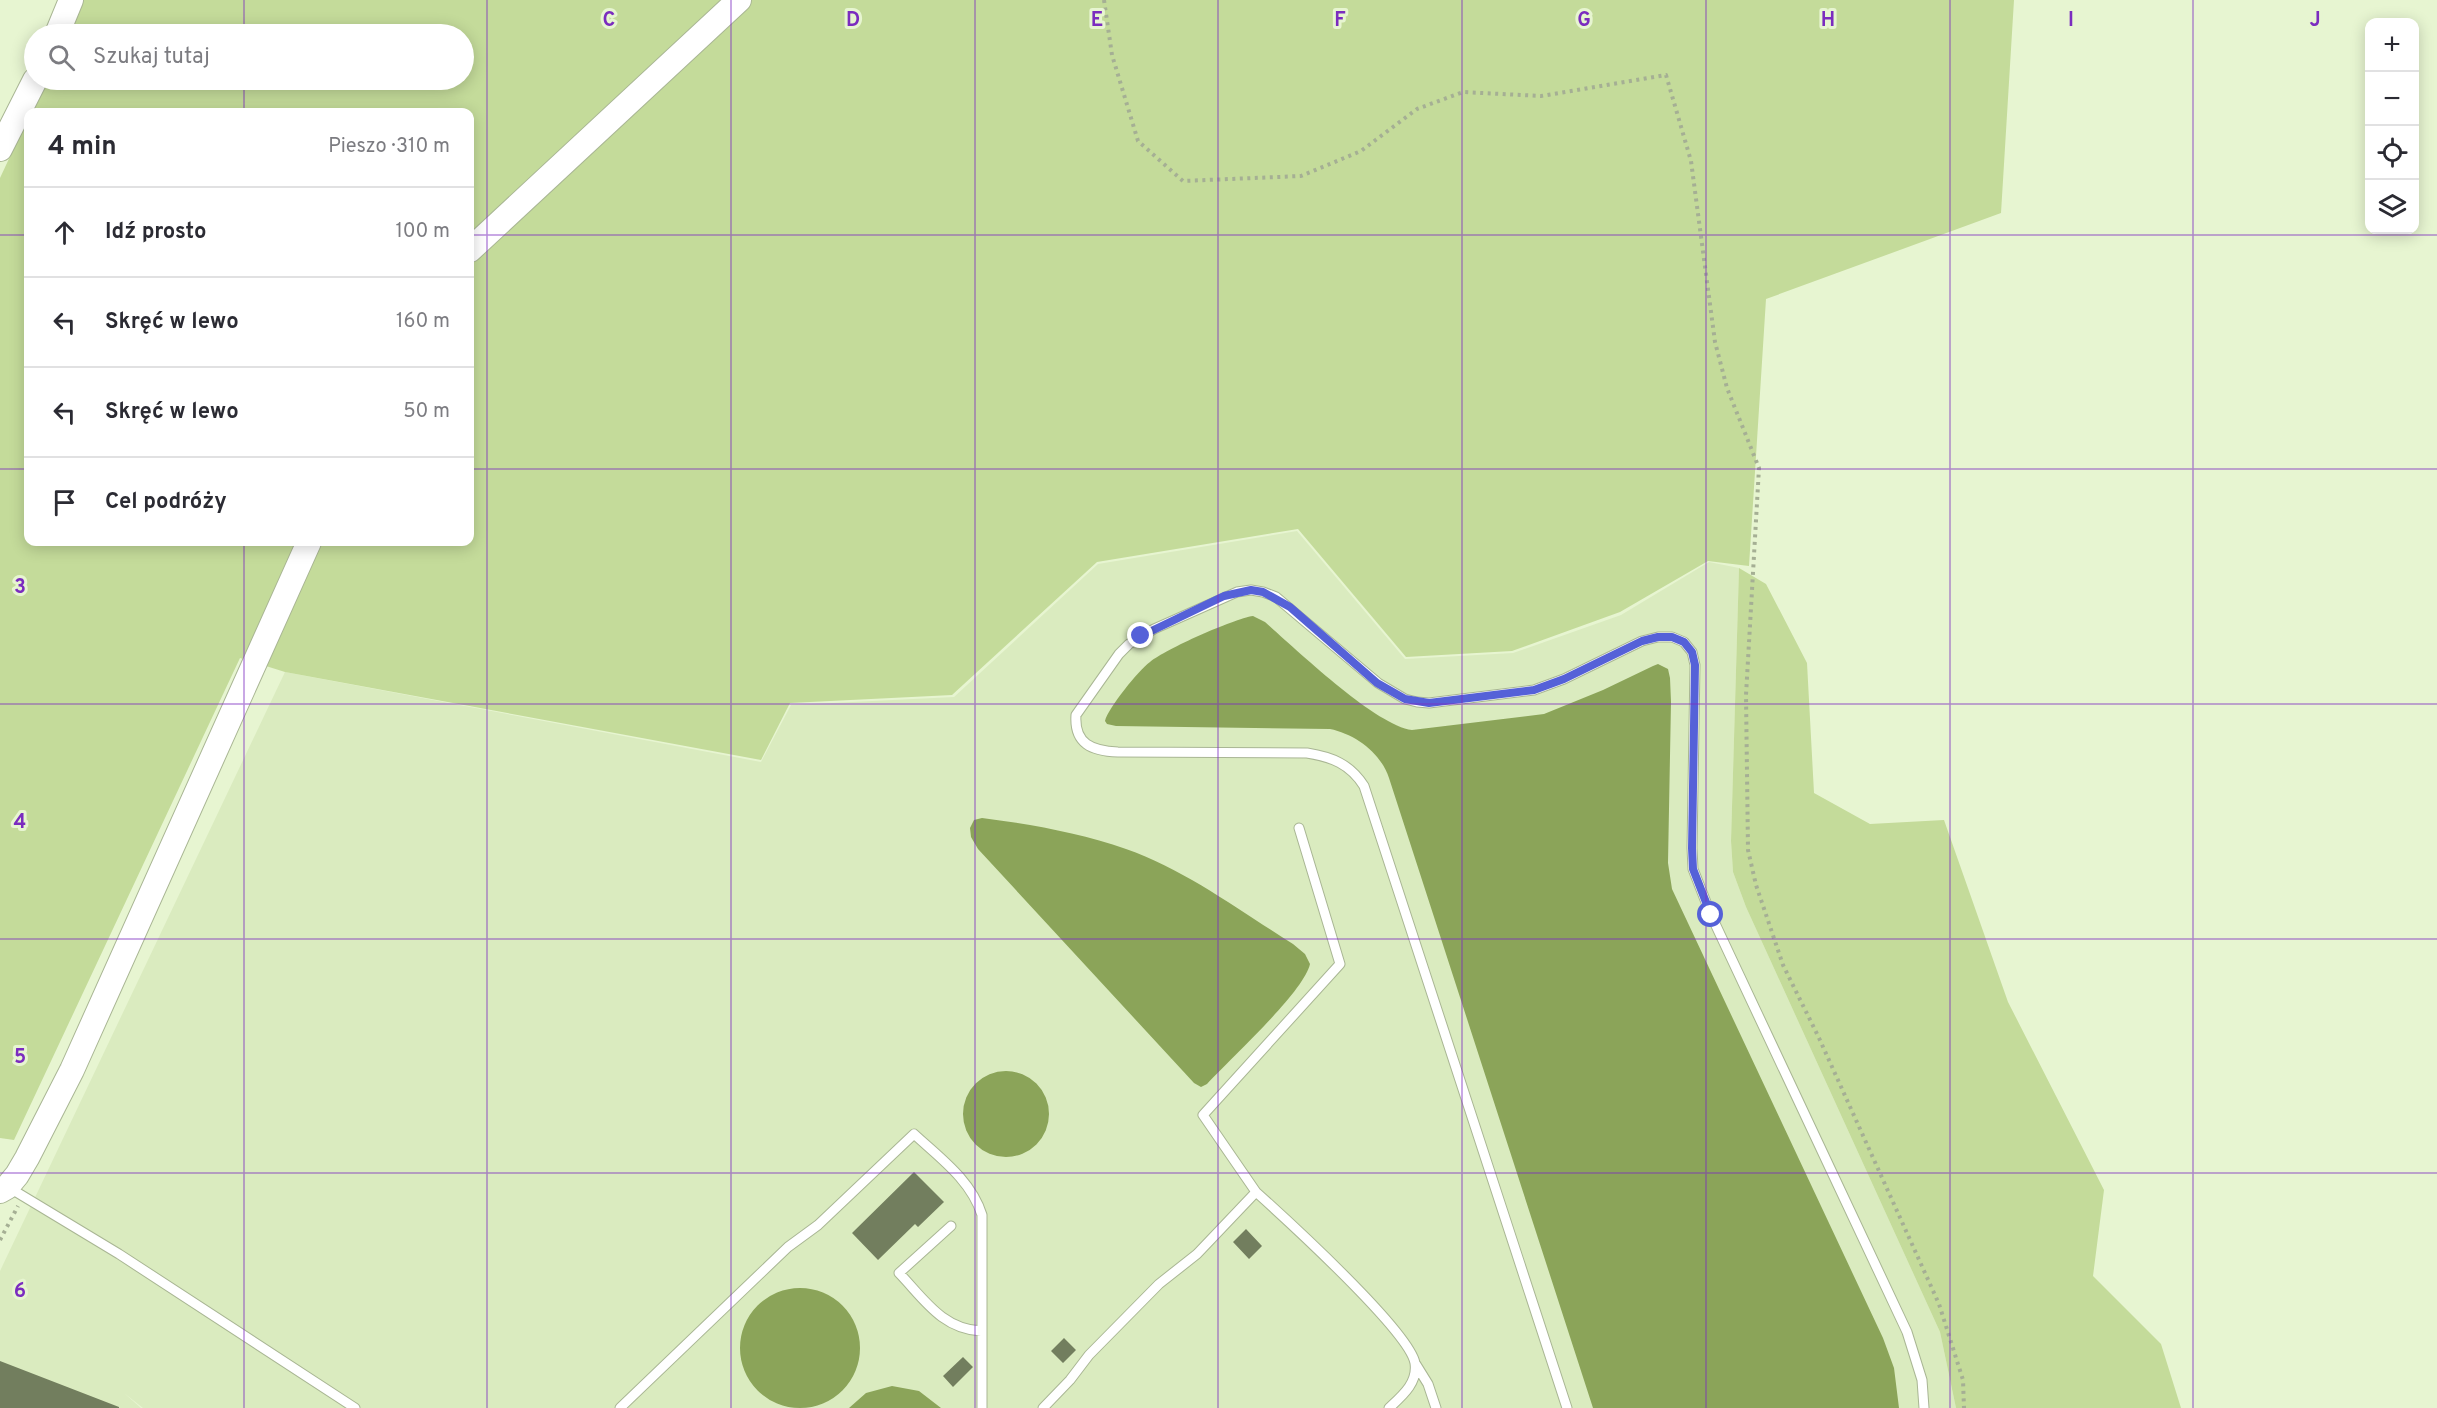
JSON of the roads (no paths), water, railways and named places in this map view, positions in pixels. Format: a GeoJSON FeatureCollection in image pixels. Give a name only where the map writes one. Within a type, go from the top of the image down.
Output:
{"type":"FeatureCollection","features":[{"type":"Feature","properties":{"kind":"street"},"geometry":{"type":"LineString","coordinates":[[61,24],[71,0]]}},
{"type":"Feature","properties":{"kind":"street"},"geometry":{"type":"LineString","coordinates":[[474,246],[739,0]]}},
{"type":"Feature","properties":{"kind":"street"},"geometry":{"type":"LineString","coordinates":[[0,149],[29,90]]}},
{"type":"Feature","properties":{"kind":"street"},"geometry":{"type":"LineString","coordinates":[[10,1191],[72,1070],[307,546]]}},
{"type":"Feature","properties":{"kind":"lane"},"geometry":{"type":"LineString","coordinates":[[1567,1408],[1364,786],[1356,774],[1334,758],[1306,753],[1103,752],[1090,747],[1080,738],[1075,727],[1076,715],[1119,654],[1141,636],[1224,596],[1251,590],[1263,592],[1290,607],[1377,683],[1405,699],[1429,703],[1534,690],[1564,679],[1642,641],[1658,637],[1672,637],[1684,642],[1692,652],[1695,673],[1693,869],[1711,915],[1907,1332],[1922,1380],[1924,1408]]}},
{"type":"Feature","properties":{"kind":"lane"},"geometry":{"type":"LineString","coordinates":[[1299,828],[1340,964],[1203,1114],[1256,1192],[1388,1322],[1410,1348],[1415,1363],[1428,1384],[1436,1408]]}},
{"type":"Feature","properties":{"kind":"lane"},"geometry":{"type":"LineString","coordinates":[[620,1408],[788,1247],[818,1225],[914,1134],[963,1180],[978,1203],[983,1226],[982,1408]]}},
{"type":"Feature","properties":{"kind":"lane"},"geometry":{"type":"LineString","coordinates":[[10,1191],[118,1254],[355,1408]]}},
{"type":"Feature","properties":{"kind":"lane"},"geometry":{"type":"LineString","coordinates":[[1043,1408],[1070,1380],[1089,1355],[1159,1284],[1197,1254],[1256,1192]]}},
{"type":"Feature","properties":{"kind":"lane"},"geometry":{"type":"LineString","coordinates":[[951,1226],[899,1273],[951,1325],[981,1331]]}},
{"type":"Feature","properties":{"kind":"lane"},"geometry":{"type":"LineString","coordinates":[[1389,1408],[1409,1388],[1415,1376],[1415,1363]]}}]}
